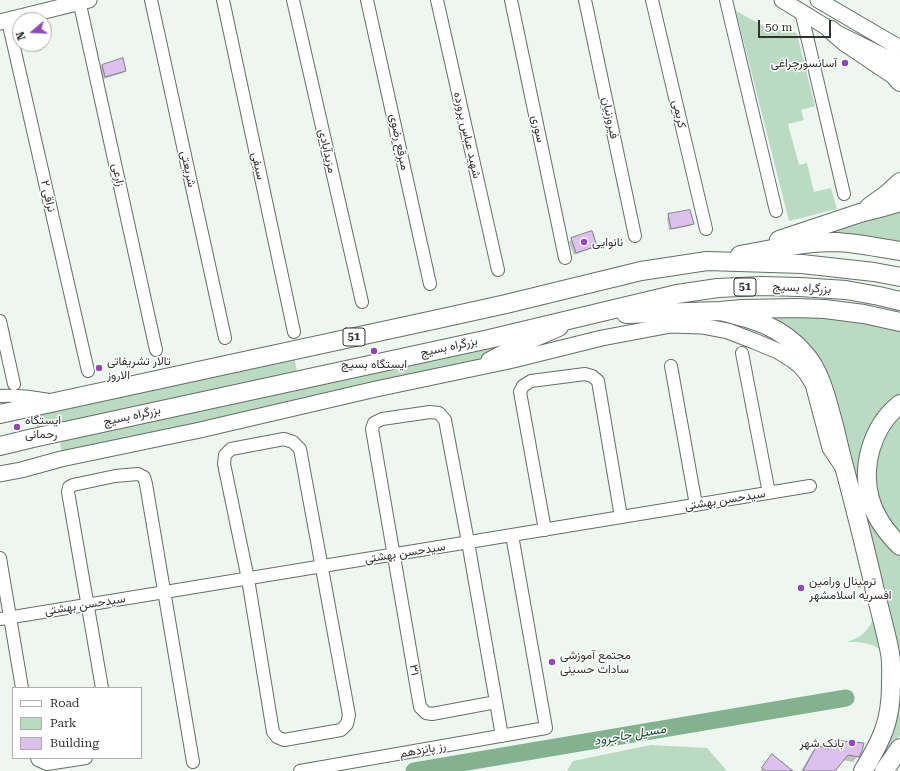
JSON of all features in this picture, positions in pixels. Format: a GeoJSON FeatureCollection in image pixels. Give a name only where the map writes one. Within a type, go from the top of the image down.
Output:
{"type":"FeatureCollection","features":[{"type":"Feature","properties":{"kind":"highway"},"geometry":{"type":"LineString","coordinates":[[831,30],[845,42],[894,75],[900,82]]}},
{"type":"Feature","properties":{"kind":"highway"},"geometry":{"type":"LineString","coordinates":[[860,213],[887,194],[900,182]]}},
{"type":"Feature","properties":{"kind":"highway"},"geometry":{"type":"LineString","coordinates":[[752,252],[780,239],[860,213],[900,202]]}},
{"type":"Feature","properties":{"kind":"highway"},"geometry":{"type":"LineString","coordinates":[[707,260],[781,247],[814,243],[838,242],[900,251]]}},
{"type":"Feature","properties":{"kind":"highway","name":"بزرگراه بسیج"},"geometry":{"type":"LineString","coordinates":[[0,414],[445,318],[641,270],[707,260],[802,264],[874,272],[900,277]]}},
{"type":"Feature","properties":{"kind":"highway","name":"بزرگراه بسیج"},"geometry":{"type":"LineString","coordinates":[[0,446],[489,339],[677,294],[718,288],[762,286],[808,287],[846,290],[900,301]]}},
{"type":"Feature","properties":{"kind":"highway"},"geometry":{"type":"LineString","coordinates":[[591,315],[796,308],[825,309],[864,314],[900,322]]}},
{"type":"Feature","properties":{"kind":"highway"},"geometry":{"type":"LineString","coordinates":[[720,311],[762,322],[779,332],[796,345],[806,354],[815,369],[822,384],[829,406],[890,655],[891,686],[889,715],[885,731],[874,754],[863,771]]}},
{"type":"Feature","properties":{"kind":"highway"},"geometry":{"type":"LineString","coordinates":[[900,404],[886,418],[873,440],[869,454],[867,485],[870,501],[875,512],[888,532],[900,546]]}},
{"type":"Feature","properties":{"kind":"highway"},"geometry":{"type":"LineString","coordinates":[[884,771],[900,748]]}},
{"type":"Feature","properties":{"kind":"main road"},"geometry":{"type":"LineString","coordinates":[[782,0],[831,30],[900,64]]}},
{"type":"Feature","properties":{"kind":"main road"},"geometry":{"type":"LineString","coordinates":[[818,0],[900,48]]}},
{"type":"Feature","properties":{"kind":"main road"},"geometry":{"type":"LineString","coordinates":[[4,21],[83,1]]}},
{"type":"Feature","properties":{"kind":"main road"},"geometry":{"type":"LineString","coordinates":[[477,368],[504,352],[591,315]]}},
{"type":"Feature","properties":{"kind":"main road"},"geometry":{"type":"LineString","coordinates":[[0,474],[61,459],[200,430],[390,386],[509,361],[602,338],[672,325],[702,326],[728,331],[778,351],[790,359],[806,373],[813,384],[830,448],[846,472]]}},
{"type":"Feature","properties":{"kind":"street","name":"شریعتی"},"geometry":{"type":"LineString","coordinates":[[150,0],[225,338]]}},
{"type":"Feature","properties":{"kind":"street","name":"سیفی"},"geometry":{"type":"LineString","coordinates":[[223,0],[294,332]]}},
{"type":"Feature","properties":{"kind":"street","name":"مزیدآبادی"},"geometry":{"type":"LineString","coordinates":[[293,0],[362,302]]}},
{"type":"Feature","properties":{"kind":"street","name":"مبرقع رضوی"},"geometry":{"type":"LineString","coordinates":[[367,0],[430,284]]}},
{"type":"Feature","properties":{"kind":"street","name":"شهید عباس پرورده"},"geometry":{"type":"LineString","coordinates":[[437,0],[498,270]]}},
{"type":"Feature","properties":{"kind":"street","name":"سوری"},"geometry":{"type":"LineString","coordinates":[[511,0],[565,258]]}},
{"type":"Feature","properties":{"kind":"street","name":"فیروزنیان"},"geometry":{"type":"LineString","coordinates":[[585,0],[635,236]]}},
{"type":"Feature","properties":{"kind":"street","name":"کریمی"},"geometry":{"type":"LineString","coordinates":[[652,0],[706,229]]}},
{"type":"Feature","properties":{"kind":"street"},"geometry":{"type":"LineString","coordinates":[[726,0],[776,211]]}},
{"type":"Feature","properties":{"kind":"street","name":"زارعی"},"geometry":{"type":"LineString","coordinates":[[83,1],[156,350]]}},
{"type":"Feature","properties":{"kind":"street"},"geometry":{"type":"LineString","coordinates":[[801,11],[844,194]]}},
{"type":"Feature","properties":{"kind":"street","name":"نراقی ۲"},"geometry":{"type":"LineString","coordinates":[[4,21],[88,371]]}},
{"type":"Feature","properties":{"kind":"street"},"geometry":{"type":"LineString","coordinates":[[0,321],[14,384]]}},
{"type":"Feature","properties":{"kind":"street"},"geometry":{"type":"LineString","coordinates":[[742,353],[769,492]]}},
{"type":"Feature","properties":{"kind":"street"},"geometry":{"type":"LineString","coordinates":[[670,366],[696,505]]}},
{"type":"Feature","properties":{"kind":"street"},"geometry":{"type":"LineString","coordinates":[[545,530],[520,392],[523,386],[531,381],[585,374],[598,380],[621,517]]}},
{"type":"Feature","properties":{"kind":"street"},"geometry":{"type":"LineString","coordinates":[[0,396],[32,397],[56,402]]}},
{"type":"Feature","properties":{"kind":"street"},"geometry":{"type":"LineString","coordinates":[[394,554],[372,429],[374,423],[382,419],[430,412],[439,413],[445,420],[502,736]]}},
{"type":"Feature","properties":{"kind":"street"},"geometry":{"type":"LineString","coordinates":[[284,439],[293,442],[300,449],[322,566],[349,715],[346,724],[341,730],[284,740],[277,737],[273,732],[248,579],[224,464],[225,455],[231,449],[284,439]]}},
{"type":"Feature","properties":{"kind":"street"},"geometry":{"type":"LineString","coordinates":[[102,687],[68,492],[69,487],[73,485],[115,476],[138,474],[144,477],[146,484],[193,762]]}},
{"type":"Feature","properties":{"kind":"street","name":"سیدحسن بهشتی"},"geometry":{"type":"LineString","coordinates":[[5,618],[810,486]]}},
{"type":"Feature","properties":{"kind":"street","name":"رز پانزدهم"},"geometry":{"type":"LineString","coordinates":[[300,771],[546,728],[512,535]]}},
{"type":"Feature","properties":{"kind":"street","name":"۳۱"},"geometry":{"type":"LineString","coordinates":[[394,554],[420,707],[426,713],[432,714],[496,702]]}},
{"type":"Feature","properties":{"kind":"street"},"geometry":{"type":"LineString","coordinates":[[0,558],[5,618],[22,687]]}},
{"type":"Feature","properties":{"kind":"street"},"geometry":{"type":"LineString","coordinates":[[42,761],[71,759]]}},
{"type":"Feature","properties":{"kind":"green space"},"geometry":{"type":"Polygon","coordinates":[[[736,11],[771,30],[789,29],[797,34],[815,106],[801,110],[804,120],[788,124],[799,165],[807,163],[814,192],[831,188],[837,209],[789,221],[736,11]]]}},
{"type":"Feature","properties":{"kind":"green space"},"geometry":{"type":"Polygon","coordinates":[[[900,206],[900,246],[811,234],[900,206]]]}},
{"type":"Feature","properties":{"kind":"green space"},"geometry":{"type":"Polygon","coordinates":[[[740,313],[804,313],[900,326],[900,398],[863,466],[900,553],[900,735],[875,771],[869,771],[896,705],[823,374],[740,313]]]}},
{"type":"Feature","properties":{"kind":"green space"},"geometry":{"type":"Polygon","coordinates":[[[533,337],[472,364],[62,454],[60,444],[67,438],[533,337]]]}},
{"type":"Feature","properties":{"kind":"green space"},"geometry":{"type":"Polygon","coordinates":[[[294,356],[297,372],[37,429],[33,413],[294,356]]]}},
{"type":"Feature","properties":{"kind":"green space"},"geometry":{"type":"Polygon","coordinates":[[[900,410],[900,539],[880,511],[871,472],[890,421],[900,410]]]}},
{"type":"Feature","properties":{"kind":"green space"},"geometry":{"type":"Polygon","coordinates":[[[873,619],[880,649],[860,642],[847,642],[863,634],[873,619]]]}},
{"type":"Feature","properties":{"kind":"green space"},"geometry":{"type":"Polygon","coordinates":[[[651,745],[707,748],[727,771],[567,771],[573,761],[651,745]]]}},
{"type":"Feature","properties":{"kind":"building"},"geometry":{"type":"Polygon","coordinates":[[[123,58],[126,71],[105,77],[102,65],[123,58]]]}},
{"type":"Feature","properties":{"kind":"building"},"geometry":{"type":"Polygon","coordinates":[[[690,210],[694,224],[671,229],[668,214],[690,210]]]}},
{"type":"Feature","properties":{"kind":"building","name":"نانوایی"},"geometry":{"type":"Polygon","coordinates":[[[592,231],[597,246],[576,253],[571,238],[592,231]]]}},
{"type":"Feature","properties":{"kind":"building"},"geometry":{"type":"Polygon","coordinates":[[[831,740],[864,743],[859,757],[848,755],[835,771],[803,771],[817,745],[828,749],[831,740]]]}},
{"type":"Feature","properties":{"kind":"building"},"geometry":{"type":"Polygon","coordinates":[[[772,754],[793,771],[766,771],[762,768],[772,754]]]}},
{"type":"Feature","properties":{"kind":"waterway","name":"مسیل جاجرود"},"geometry":{"type":"LineString","coordinates":[[414,771],[846,698]]}},
{"type":"Feature","properties":{"kind":"place","name":"آسانسورچراغی"},"geometry":{"type":"Point","coordinates":[845,63]}},
{"type":"Feature","properties":{"kind":"place","name":"نانوایی"},"geometry":{"type":"Point","coordinates":[584,242]}},
{"type":"Feature","properties":{"kind":"place","name":"ایستگاه بسیج"},"geometry":{"type":"Point","coordinates":[374,351]}},
{"type":"Feature","properties":{"kind":"place","name":"تالار تشریفاتی الاروز"},"geometry":{"type":"Point","coordinates":[99,368]}},
{"type":"Feature","properties":{"kind":"place","name":"ایستگاه رحمانی"},"geometry":{"type":"Point","coordinates":[17,427]}},
{"type":"Feature","properties":{"kind":"place","name":"ترمینال ورامین افسریه اسلامشهر"},"geometry":{"type":"Point","coordinates":[801,588]}},
{"type":"Feature","properties":{"kind":"place","name":"مجتمع آموزشی سادات حسینی"},"geometry":{"type":"Point","coordinates":[552,662]}},
{"type":"Feature","properties":{"kind":"place","name":"بانک شهر"},"geometry":{"type":"Point","coordinates":[852,743]}}]}
